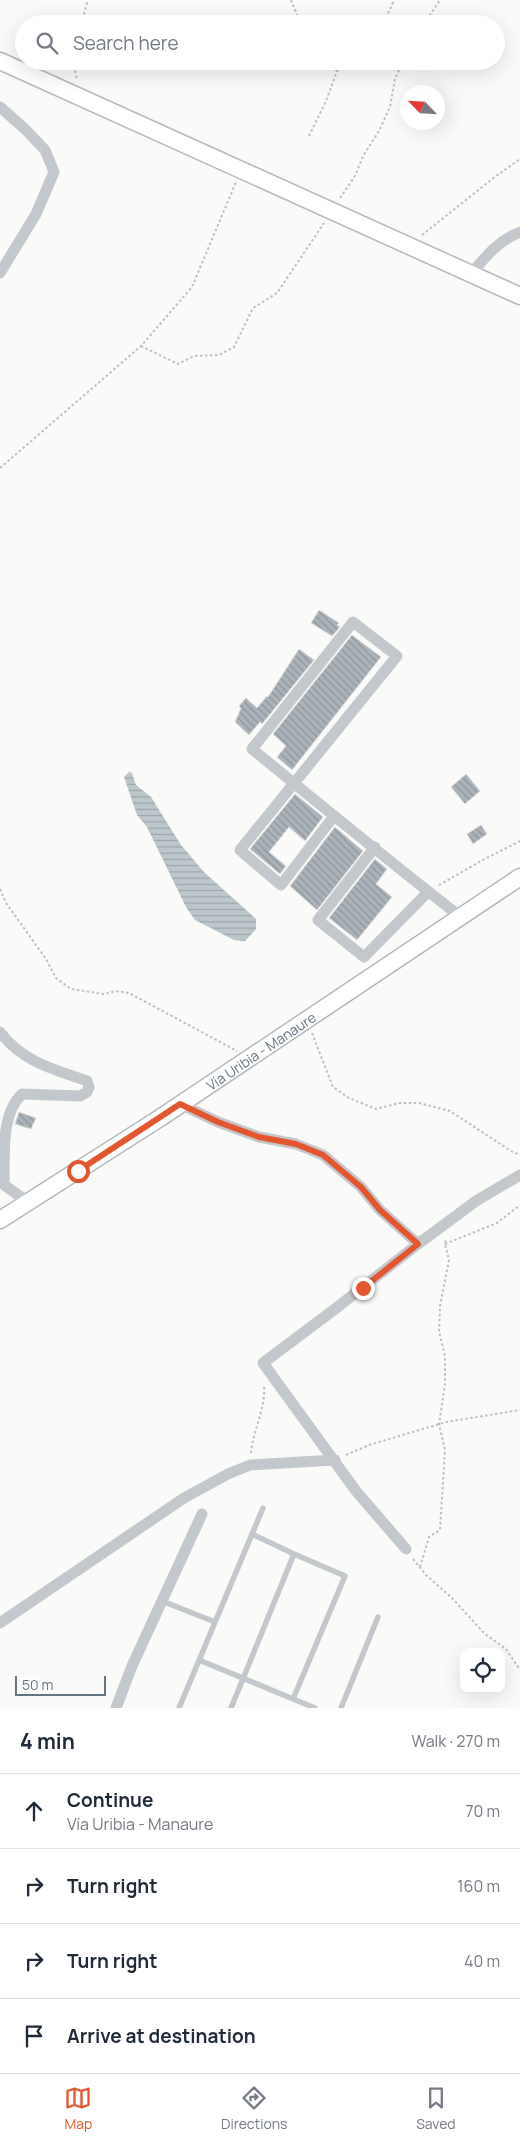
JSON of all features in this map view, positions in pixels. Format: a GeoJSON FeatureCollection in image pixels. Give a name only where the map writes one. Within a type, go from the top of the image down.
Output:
{"type":"FeatureCollection","features":[{"type":"Feature","properties":{"kind":"main road"},"geometry":{"type":"LineString","coordinates":[[0,61],[15,68]]}},
{"type":"Feature","properties":{"kind":"main road"},"geometry":{"type":"LineString","coordinates":[[20,70],[520,296]]}},
{"type":"Feature","properties":{"kind":"main road","name":"Vía Uribia - Manaure"},"geometry":{"type":"LineString","coordinates":[[0,1220],[180,1104],[520,877]]}},
{"type":"Feature","properties":{"kind":"street"},"geometry":{"type":"LineString","coordinates":[[0,107],[45,150],[54,172],[36,214],[0,273]]}},
{"type":"Feature","properties":{"kind":"street"},"geometry":{"type":"LineString","coordinates":[[471,274],[491,249],[507,237],[520,232]]}},
{"type":"Feature","properties":{"kind":"street"},"geometry":{"type":"LineString","coordinates":[[334,816],[280,885],[240,850],[294,783],[397,656],[353,622],[252,749],[294,783],[334,816],[375,847],[428,892],[461,917]]}},
{"type":"Feature","properties":{"kind":"street"},"geometry":{"type":"LineString","coordinates":[[375,847],[318,920],[364,957],[428,892]]}},
{"type":"Feature","properties":{"kind":"street"},"geometry":{"type":"LineString","coordinates":[[0,1032],[22,1055],[39,1064],[86,1082],[89,1087],[87,1092],[80,1096],[22,1094],[14,1101],[6,1138],[2,1183],[28,1202]]}},
{"type":"Feature","properties":{"kind":"street"},"geometry":{"type":"LineString","coordinates":[[180,1104],[242,1131],[259,1137],[296,1144],[323,1155],[361,1187],[391,1221],[418,1244]]}},
{"type":"Feature","properties":{"kind":"street"},"geometry":{"type":"LineString","coordinates":[[406,1549],[356,1490],[263,1363],[335,1310],[448,1220],[496,1188],[520,1175]]}},
{"type":"Feature","properties":{"kind":"street"},"geometry":{"type":"LineString","coordinates":[[0,1623],[184,1498],[228,1474],[250,1465],[335,1460]]}},
{"type":"Feature","properties":{"kind":"street"},"geometry":{"type":"LineString","coordinates":[[116,1708],[132,1666],[202,1514]]}},
{"type":"Feature","properties":{"kind":"lane"},"geometry":{"type":"LineString","coordinates":[[179,1708],[263,1508]]}},
{"type":"Feature","properties":{"kind":"lane"},"geometry":{"type":"LineString","coordinates":[[252,1534],[345,1576],[293,1699]]}},
{"type":"Feature","properties":{"kind":"lane"},"geometry":{"type":"LineString","coordinates":[[232,1708],[294,1554]]}},
{"type":"Feature","properties":{"kind":"lane"},"geometry":{"type":"LineString","coordinates":[[162,1601],[215,1622]]}},
{"type":"Feature","properties":{"kind":"lane"},"geometry":{"type":"LineString","coordinates":[[341,1708],[378,1618]]}},
{"type":"Feature","properties":{"kind":"lane"},"geometry":{"type":"LineString","coordinates":[[199,1660],[243,1680],[315,1708]]}},
{"type":"Feature","properties":{"kind":"path"},"geometry":{"type":"LineString","coordinates":[[84,15],[88,0]]}},
{"type":"Feature","properties":{"kind":"path"},"geometry":{"type":"LineString","coordinates":[[290,0],[298,15]]}},
{"type":"Feature","properties":{"kind":"path"},"geometry":{"type":"LineString","coordinates":[[387,15],[394,0]]}},
{"type":"Feature","properties":{"kind":"path"},"geometry":{"type":"LineString","coordinates":[[430,15],[440,0]]}},
{"type":"Feature","properties":{"kind":"path"},"geometry":{"type":"LineString","coordinates":[[140,346],[178,364],[194,356],[219,355],[234,347],[253,308],[276,293],[319,232],[355,176],[363,156],[379,131],[390,107],[395,78],[399,70]]}},
{"type":"Feature","properties":{"kind":"path"},"geometry":{"type":"LineString","coordinates":[[309,136],[326,102],[337,71]]}},
{"type":"Feature","properties":{"kind":"path"},"geometry":{"type":"LineString","coordinates":[[410,245],[520,159]]}},
{"type":"Feature","properties":{"kind":"path"},"geometry":{"type":"LineString","coordinates":[[0,468],[140,346],[192,287],[242,169]]}},
{"type":"Feature","properties":{"kind":"path"},"geometry":{"type":"LineString","coordinates":[[428,892],[520,841]]}},
{"type":"Feature","properties":{"kind":"path"},"geometry":{"type":"LineString","coordinates":[[0,889],[6,903],[46,959],[56,978],[71,989],[104,994],[116,991],[129,993],[249,1058]]}},
{"type":"Feature","properties":{"kind":"path"},"geometry":{"type":"LineString","coordinates":[[307,1019],[333,1086],[349,1098],[376,1109],[399,1103],[419,1103],[450,1111],[511,1152],[520,1155]]}},
{"type":"Feature","properties":{"kind":"path"},"geometry":{"type":"LineString","coordinates":[[445,1244],[497,1223],[520,1205]]}},
{"type":"Feature","properties":{"kind":"path"},"geometry":{"type":"LineString","coordinates":[[420,1567],[429,1538],[440,1530],[445,1450],[439,1424],[445,1384],[445,1356],[439,1332],[440,1306],[449,1260],[445,1244],[448,1220]]}},
{"type":"Feature","properties":{"kind":"path"},"geometry":{"type":"LineString","coordinates":[[250,1465],[252,1439],[264,1400],[263,1363]]}},
{"type":"Feature","properties":{"kind":"path"},"geometry":{"type":"LineString","coordinates":[[335,1460],[369,1445],[439,1424],[520,1410]]}},
{"type":"Feature","properties":{"kind":"path"},"geometry":{"type":"LineString","coordinates":[[406,1549],[420,1567],[485,1634],[506,1649],[520,1670]]}},
{"type":"Feature","properties":{"kind":"shaded area"},"geometry":{"type":"Polygon","coordinates":[[[129,772],[132,773],[136,785],[151,797],[181,845],[204,872],[256,919],[256,929],[245,941],[234,940],[195,920],[186,907],[147,827],[137,815],[124,777],[129,772]]]}},
{"type":"Feature","properties":{"kind":"building"},"geometry":{"type":"Polygon","coordinates":[[[319,610],[339,623],[337,625],[340,627],[332,636],[311,623],[319,610]]]}},
{"type":"Feature","properties":{"kind":"building"},"geometry":{"type":"Polygon","coordinates":[[[352,635],[381,657],[292,770],[277,757],[286,746],[273,734],[352,635]]]}},
{"type":"Feature","properties":{"kind":"building"},"geometry":{"type":"Polygon","coordinates":[[[299,649],[314,660],[262,724],[260,722],[249,735],[235,722],[241,708],[239,706],[246,698],[257,708],[268,697],[299,649]]]}},
{"type":"Feature","properties":{"kind":"building"},"geometry":{"type":"Polygon","coordinates":[[[466,774],[480,791],[465,804],[451,787],[466,774]]]}},
{"type":"Feature","properties":{"kind":"building"},"geometry":{"type":"Polygon","coordinates":[[[295,794],[323,817],[305,841],[289,827],[269,852],[286,866],[280,874],[250,849],[295,794]]]}},
{"type":"Feature","properties":{"kind":"building"},"geometry":{"type":"Polygon","coordinates":[[[481,825],[487,834],[473,844],[467,834],[481,825]]]}},
{"type":"Feature","properties":{"kind":"building"},"geometry":{"type":"Polygon","coordinates":[[[335,827],[363,851],[317,910],[290,886],[335,827]]]}},
{"type":"Feature","properties":{"kind":"building"},"geometry":{"type":"Polygon","coordinates":[[[375,859],[387,869],[376,884],[392,897],[357,940],[329,918],[375,859]]]}},
{"type":"Feature","properties":{"kind":"building"},"geometry":{"type":"Polygon","coordinates":[[[19,1112],[36,1118],[31,1129],[15,1124],[19,1112]]]}},
{"type":"Feature","properties":{"kind":"route"},"geometry":{"type":"LineString","coordinates":[[78,1171],[180,1104],[218,1122],[259,1137],[296,1144],[323,1155],[361,1187],[380,1210],[418,1244],[363,1288]]}}]}
